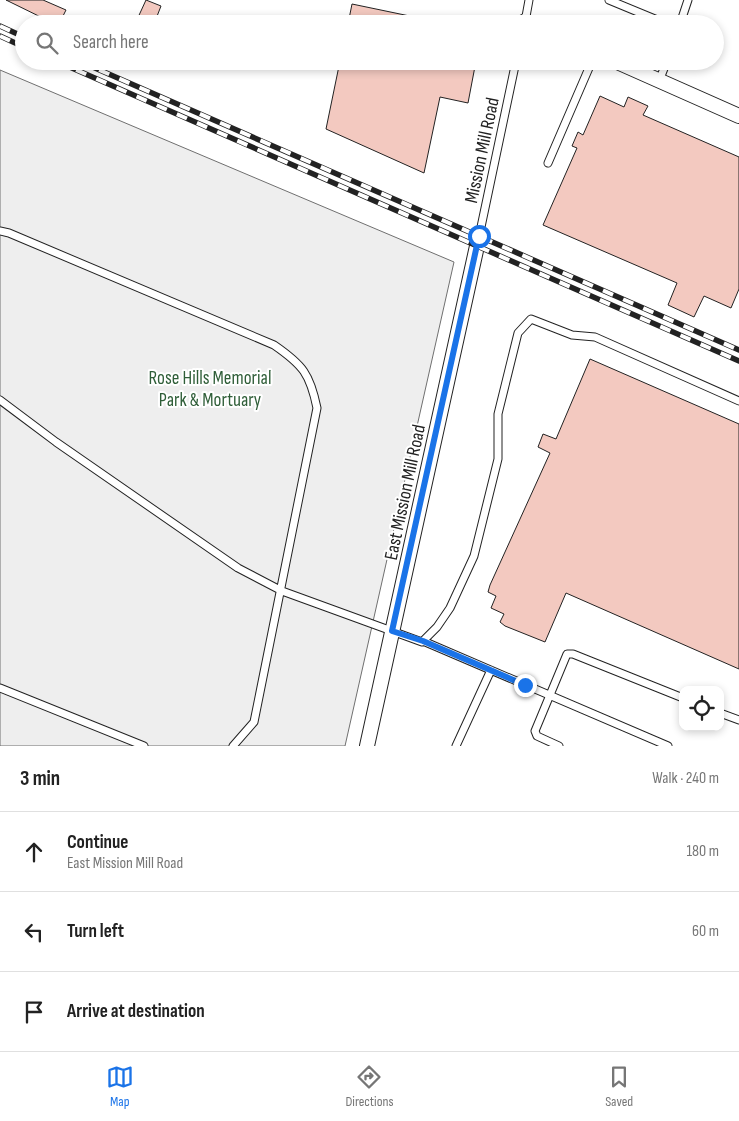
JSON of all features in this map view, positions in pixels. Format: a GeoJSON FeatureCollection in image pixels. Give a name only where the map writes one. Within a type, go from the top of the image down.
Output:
{"type":"FeatureCollection","features":[{"type":"Feature","properties":{"kind":"street"},"geometry":{"type":"LineString","coordinates":[[635,70],[739,116]]}},
{"type":"Feature","properties":{"kind":"street","name":"East Mission Mill Road"},"geometry":{"type":"LineString","coordinates":[[367,746],[477,246]]}},
{"type":"Feature","properties":{"kind":"lane"},"geometry":{"type":"LineString","coordinates":[[528,15],[529,0]]}},
{"type":"Feature","properties":{"kind":"lane"},"geometry":{"type":"LineString","coordinates":[[609,0],[645,15]]}},
{"type":"Feature","properties":{"kind":"lane"},"geometry":{"type":"LineString","coordinates":[[683,15],[688,0]]}},
{"type":"Feature","properties":{"kind":"lane","name":"Mission Mill Road"},"geometry":{"type":"LineString","coordinates":[[477,246],[514,70]]}},
{"type":"Feature","properties":{"kind":"lane"},"geometry":{"type":"LineString","coordinates":[[548,163],[588,70]]}},
{"type":"Feature","properties":{"kind":"lane"},"geometry":{"type":"LineString","coordinates":[[659,81],[663,70]]}},
{"type":"Feature","properties":{"kind":"lane"},"geometry":{"type":"LineString","coordinates":[[0,231],[9,232],[274,345],[295,359],[312,382],[317,408],[282,591],[254,722],[233,746]]}},
{"type":"Feature","properties":{"kind":"lane"},"geometry":{"type":"LineString","coordinates":[[423,641],[437,627],[450,608],[474,556],[498,459],[498,414],[518,332],[531,319],[572,335],[594,337],[739,401]]}},
{"type":"Feature","properties":{"kind":"lane"},"geometry":{"type":"LineString","coordinates":[[0,400],[56,442],[238,568],[282,591],[423,641],[668,746]]}},
{"type":"Feature","properties":{"kind":"lane"},"geometry":{"type":"LineString","coordinates":[[559,746],[537,736],[535,731],[567,654],[573,654],[679,696]]}},
{"type":"Feature","properties":{"kind":"lane"},"geometry":{"type":"LineString","coordinates":[[456,746],[490,670]]}},
{"type":"Feature","properties":{"kind":"lane"},"geometry":{"type":"LineString","coordinates":[[0,688],[144,746]]}},
{"type":"Feature","properties":{"kind":"lane"},"geometry":{"type":"LineString","coordinates":[[724,714],[739,720]]}},
{"type":"Feature","properties":{"kind":"green space","name":"Rose Hills Memorial Park & Mortuary"},"geometry":{"type":"Polygon","coordinates":[[[0,70],[454,262],[345,746],[0,746],[0,70]]]}},
{"type":"Feature","properties":{"kind":"building"},"geometry":{"type":"Polygon","coordinates":[[[6,0],[43,0],[66,10],[64,15],[37,15],[6,0]]]}},
{"type":"Feature","properties":{"kind":"building"},"geometry":{"type":"Polygon","coordinates":[[[146,0],[161,6],[158,15],[139,15],[146,0]]]}},
{"type":"Feature","properties":{"kind":"building"},"geometry":{"type":"Polygon","coordinates":[[[352,4],[405,15],[350,15],[352,4]]]}},
{"type":"Feature","properties":{"kind":"building"},"geometry":{"type":"Polygon","coordinates":[[[338,70],[474,70],[468,103],[440,97],[424,173],[326,129],[338,70]]]}},
{"type":"Feature","properties":{"kind":"building"},"geometry":{"type":"Polygon","coordinates":[[[600,96],[624,107],[628,97],[648,106],[643,115],[739,157],[739,289],[731,308],[704,296],[694,317],[668,305],[677,283],[543,225],[577,148],[572,146],[578,132],[583,135],[600,96]]]}},
{"type":"Feature","properties":{"kind":"building"},"geometry":{"type":"Polygon","coordinates":[[[590,359],[739,424],[739,669],[566,593],[545,642],[505,626],[500,622],[504,614],[491,608],[496,596],[488,592],[490,585],[550,453],[538,447],[543,434],[556,439],[590,359]]]}},
{"type":"Feature","properties":{"kind":"railway"},"geometry":{"type":"LineString","coordinates":[[0,26],[15,33]]}},
{"type":"Feature","properties":{"kind":"railway"},"geometry":{"type":"LineString","coordinates":[[0,36],[15,43]]}},
{"type":"Feature","properties":{"kind":"railway"},"geometry":{"type":"LineString","coordinates":[[76,70],[739,361]]}},
{"type":"Feature","properties":{"kind":"railway"},"geometry":{"type":"LineString","coordinates":[[100,70],[739,350]]}},
{"type":"Feature","properties":{"kind":"route"},"geometry":{"type":"LineString","coordinates":[[479,236],[392,631],[423,641],[525,685]]}}]}
